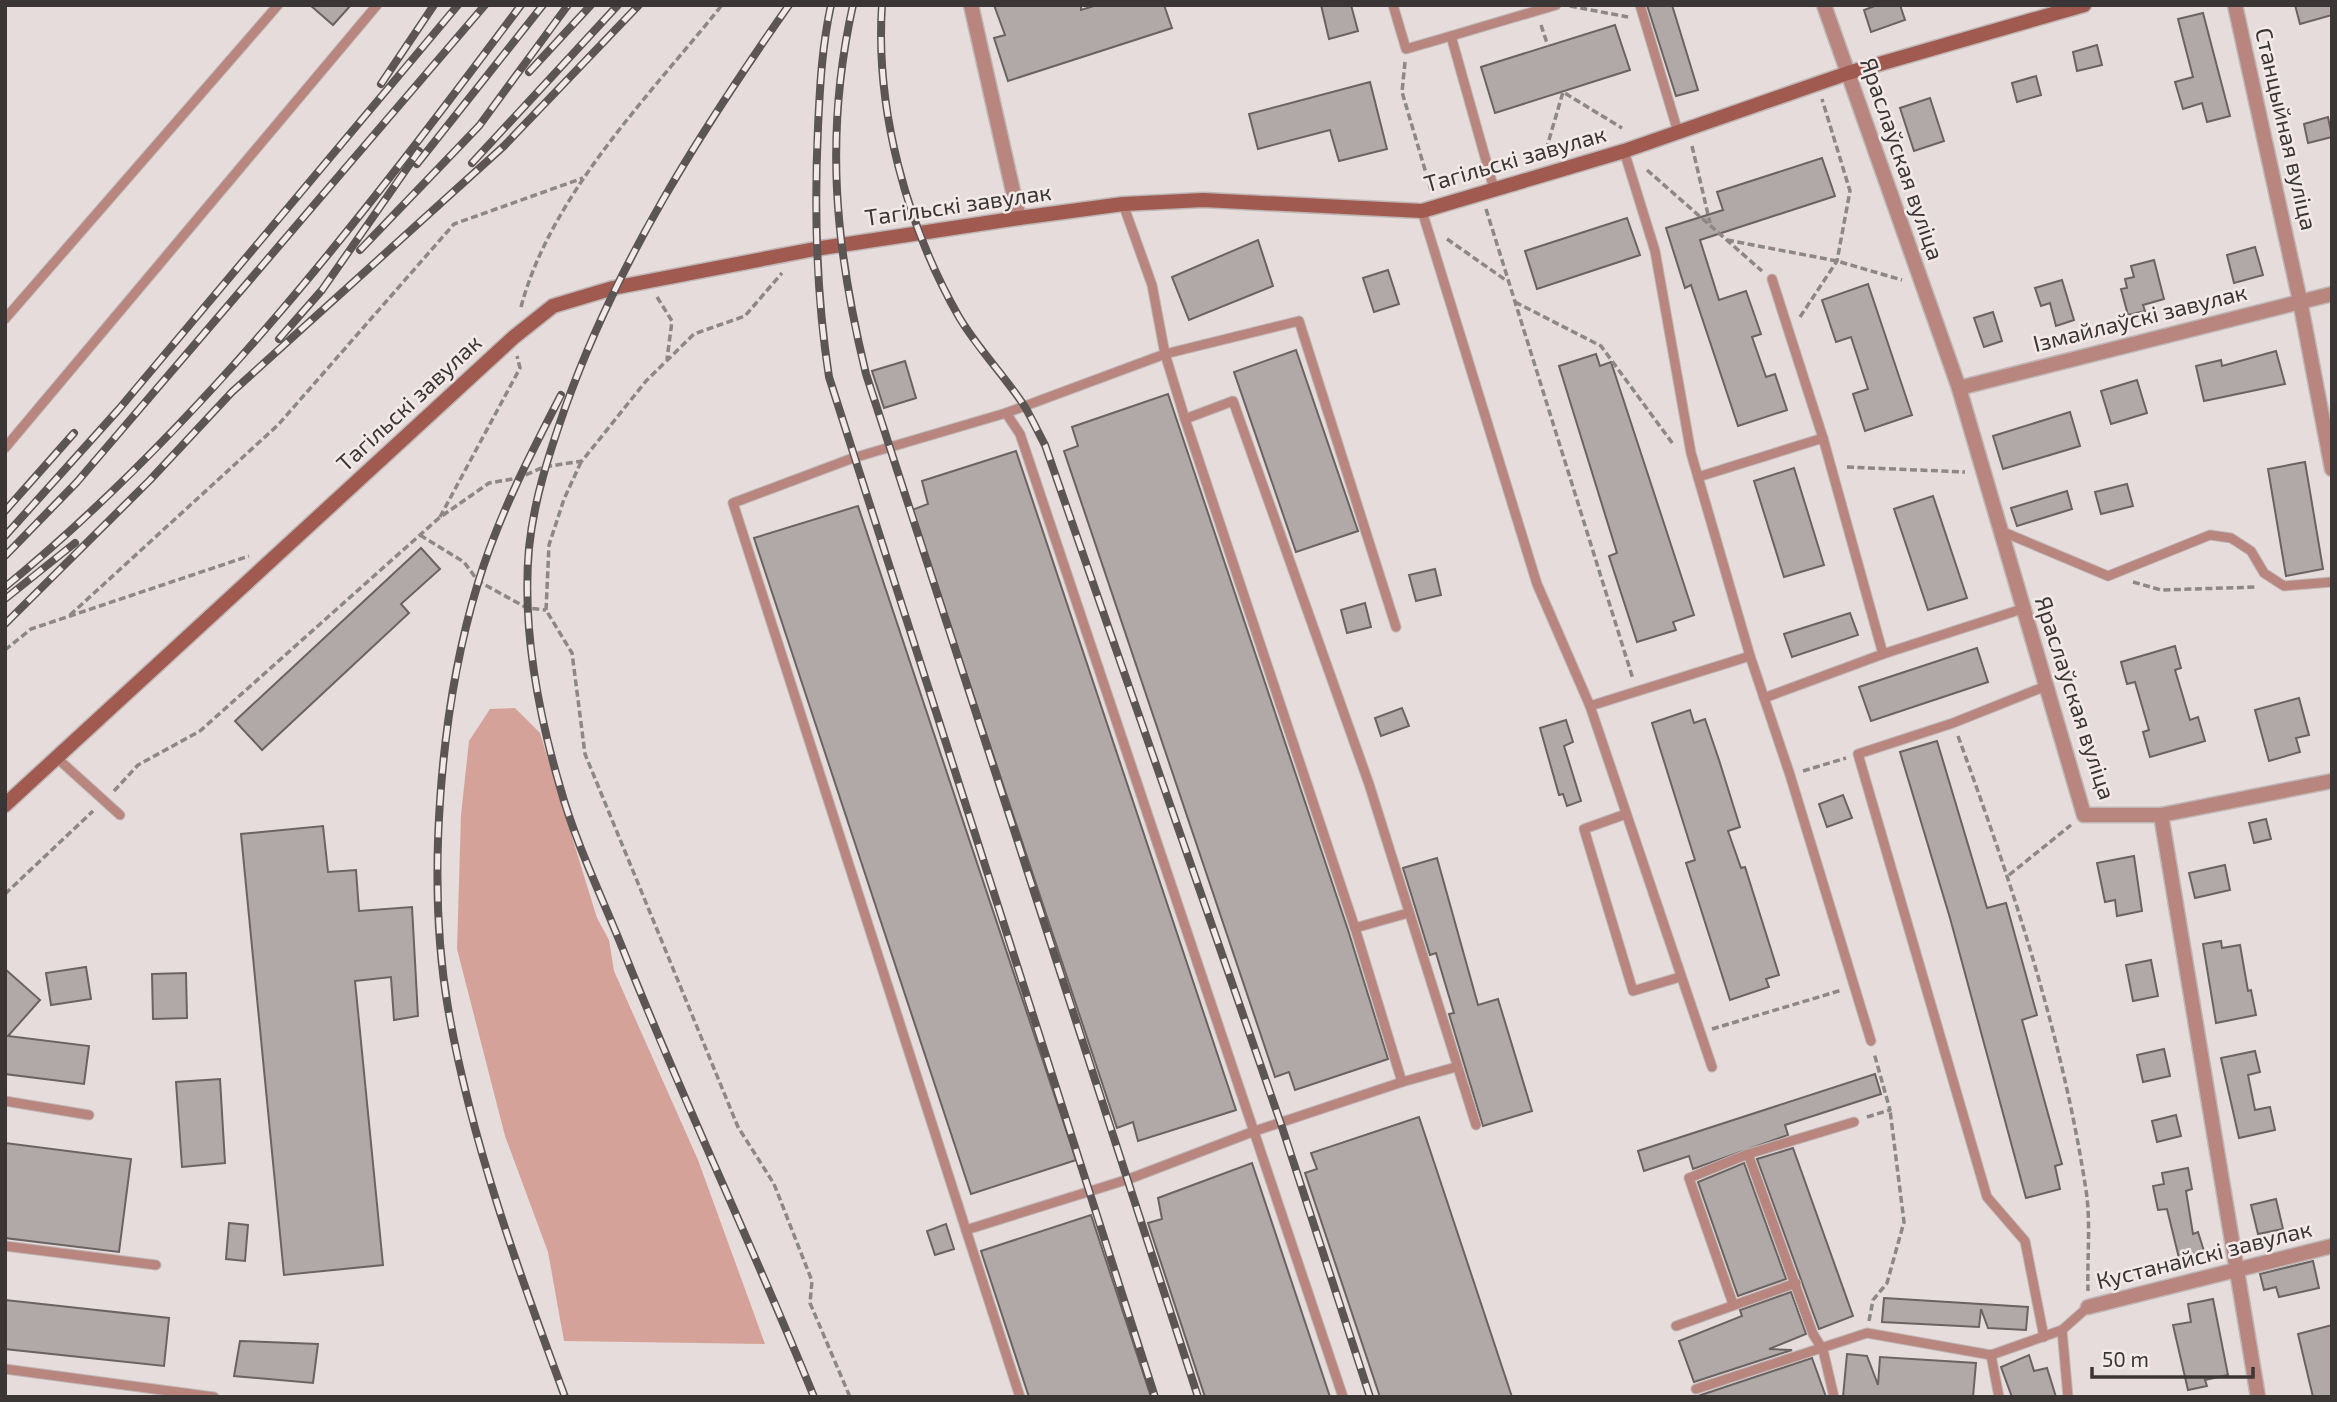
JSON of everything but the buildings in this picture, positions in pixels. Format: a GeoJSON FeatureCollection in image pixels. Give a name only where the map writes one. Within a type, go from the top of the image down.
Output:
{"type":"FeatureCollection","features":[{"type":"Feature","properties":{"kind":"main road","name":"Тагільскі завулак"},"geometry":{"type":"LineString","coordinates":[[5,805],[514,337],[553,306],[648,282],[799,252],[1123,204],[1203,200],[1429,209],[1625,151],[1848,73],[2084,5]]}},
{"type":"Feature","properties":{"kind":"street"},"geometry":{"type":"LineString","coordinates":[[971,5],[1018,218]]}},
{"type":"Feature","properties":{"kind":"street","name":"Яраслаўская вуліца"},"geometry":{"type":"LineString","coordinates":[[1824,5],[1959,388],[2084,815],[2161,815],[2332,781]]}},
{"type":"Feature","properties":{"kind":"street","name":"Станцыйная вуліца"},"geometry":{"type":"LineString","coordinates":[[2235,5],[2300,301],[2332,469]]}},
{"type":"Feature","properties":{"kind":"street","name":"Ізмайлаўскі завулак"},"geometry":{"type":"LineString","coordinates":[[1959,388],[2332,294]]}},
{"type":"Feature","properties":{"kind":"street"},"geometry":{"type":"LineString","coordinates":[[2161,815],[2234,1269],[2258,1397]]}},
{"type":"Feature","properties":{"kind":"street","name":"Кустанайскі завулак"},"geometry":{"type":"LineString","coordinates":[[2088,1307],[2332,1246]]}},
{"type":"Feature","properties":{"kind":"lane"},"geometry":{"type":"LineString","coordinates":[[5,319],[278,5]]}},
{"type":"Feature","properties":{"kind":"lane"},"geometry":{"type":"LineString","coordinates":[[5,448],[377,5]]}},
{"type":"Feature","properties":{"kind":"lane"},"geometry":{"type":"LineString","coordinates":[[1393,5],[1406,49],[1556,5]]}},
{"type":"Feature","properties":{"kind":"lane"},"geometry":{"type":"LineString","coordinates":[[1640,5],[1683,130]]}},
{"type":"Feature","properties":{"kind":"lane"},"geometry":{"type":"LineString","coordinates":[[1451,36],[1488,191]]}},
{"type":"Feature","properties":{"kind":"lane"},"geometry":{"type":"LineString","coordinates":[[1625,151],[1655,251],[1698,477],[1750,656],[1790,775],[1871,1041]]}},
{"type":"Feature","properties":{"kind":"lane"},"geometry":{"type":"LineString","coordinates":[[1123,204],[1152,285],[1165,354],[1185,419],[1355,928],[1402,1082]]}},
{"type":"Feature","properties":{"kind":"lane"},"geometry":{"type":"LineString","coordinates":[[1429,209],[1428,226],[1537,584],[1590,706],[1712,1067]]}},
{"type":"Feature","properties":{"kind":"lane"},"geometry":{"type":"LineString","coordinates":[[1772,279],[1823,438],[1883,654]]}},
{"type":"Feature","properties":{"kind":"lane"},"geometry":{"type":"LineString","coordinates":[[1020,1397],[733,503],[887,446],[1006,413],[1165,354],[1299,321],[1396,627]]}},
{"type":"Feature","properties":{"kind":"lane"},"geometry":{"type":"LineString","coordinates":[[1185,419],[1233,401],[1369,784],[1476,1125]]}},
{"type":"Feature","properties":{"kind":"lane"},"geometry":{"type":"LineString","coordinates":[[1006,413],[1020,434],[1343,1397]]}},
{"type":"Feature","properties":{"kind":"lane"},"geometry":{"type":"LineString","coordinates":[[1698,477],[1823,438]]}},
{"type":"Feature","properties":{"kind":"lane"},"geometry":{"type":"LineString","coordinates":[[2001,531],[2108,576],[2210,536],[2231,538],[2251,551],[2264,573],[2284,586],[2332,582]]}},
{"type":"Feature","properties":{"kind":"lane"},"geometry":{"type":"LineString","coordinates":[[1764,698],[1883,654],[2022,610]]}},
{"type":"Feature","properties":{"kind":"lane"},"geometry":{"type":"LineString","coordinates":[[1590,706],[1750,656]]}},
{"type":"Feature","properties":{"kind":"lane"},"geometry":{"type":"LineString","coordinates":[[2044,1337],[2025,1241],[1987,1197],[1858,754],[1953,723],[2046,686]]}},
{"type":"Feature","properties":{"kind":"lane"},"geometry":{"type":"LineString","coordinates":[[58,759],[120,814]]}},
{"type":"Feature","properties":{"kind":"lane"},"geometry":{"type":"LineString","coordinates":[[1626,814],[1584,829],[1633,991],[1680,977]]}},
{"type":"Feature","properties":{"kind":"lane"},"geometry":{"type":"LineString","coordinates":[[1355,928],[1408,913]]}},
{"type":"Feature","properties":{"kind":"lane"},"geometry":{"type":"LineString","coordinates":[[966,1230],[1129,1179],[1252,1132],[1402,1082],[1456,1067]]}},
{"type":"Feature","properties":{"kind":"lane"},"geometry":{"type":"LineString","coordinates":[[5,1101],[89,1115]]}},
{"type":"Feature","properties":{"kind":"lane"},"geometry":{"type":"LineString","coordinates":[[1733,1304],[1689,1178],[1748,1154],[1854,1122]]}},
{"type":"Feature","properties":{"kind":"lane"},"geometry":{"type":"LineString","coordinates":[[1748,1154],[1813,1334],[1823,1350],[1834,1397]]}},
{"type":"Feature","properties":{"kind":"lane"},"geometry":{"type":"LineString","coordinates":[[5,1246],[156,1265]]}},
{"type":"Feature","properties":{"kind":"lane"},"geometry":{"type":"LineString","coordinates":[[1675,1326],[1796,1283]]}},
{"type":"Feature","properties":{"kind":"lane"},"geometry":{"type":"LineString","coordinates":[[1696,1389],[1823,1350],[1867,1333],[1991,1356],[2062,1330],[2088,1307]]}},
{"type":"Feature","properties":{"kind":"lane"},"geometry":{"type":"LineString","coordinates":[[2062,1330],[2068,1397]]}},
{"type":"Feature","properties":{"kind":"lane"},"geometry":{"type":"LineString","coordinates":[[1991,1356],[1999,1397]]}},
{"type":"Feature","properties":{"kind":"lane"},"geometry":{"type":"LineString","coordinates":[[5,1369],[214,1397]]}},
{"type":"Feature","properties":{"kind":"path"},"geometry":{"type":"LineString","coordinates":[[439,518],[520,368],[514,337],[533,270],[583,178],[722,5]]}},
{"type":"Feature","properties":{"kind":"path"},"geometry":{"type":"LineString","coordinates":[[1565,5],[1644,19]]}},
{"type":"Feature","properties":{"kind":"path"},"geometry":{"type":"LineString","coordinates":[[1536,11],[1548,46]]}},
{"type":"Feature","properties":{"kind":"path"},"geometry":{"type":"LineString","coordinates":[[1406,49],[1402,92],[1429,209]]}},
{"type":"Feature","properties":{"kind":"path"},"geometry":{"type":"LineString","coordinates":[[1789,333],[1837,261],[1850,191],[1818,83]]}},
{"type":"Feature","properties":{"kind":"path"},"geometry":{"type":"LineString","coordinates":[[1546,150],[1563,92],[1622,128]]}},
{"type":"Feature","properties":{"kind":"path"},"geometry":{"type":"LineString","coordinates":[[1683,130],[1710,226]]}},
{"type":"Feature","properties":{"kind":"path"},"geometry":{"type":"LineString","coordinates":[[1625,151],[1772,279]]}},
{"type":"Feature","properties":{"kind":"path"},"geometry":{"type":"LineString","coordinates":[[70,615],[278,425],[454,224],[583,178]]}},
{"type":"Feature","properties":{"kind":"path"},"geometry":{"type":"LineString","coordinates":[[1488,191],[1508,282],[1637,691]]}},
{"type":"Feature","properties":{"kind":"path"},"geometry":{"type":"LineString","coordinates":[[1428,226],[1508,282]]}},
{"type":"Feature","properties":{"kind":"path"},"geometry":{"type":"LineString","coordinates":[[1727,240],[1837,261],[1923,287]]}},
{"type":"Feature","properties":{"kind":"path"},"geometry":{"type":"LineString","coordinates":[[799,252],[745,316],[694,334],[646,381],[582,461],[564,499],[549,545],[546,610],[572,653],[585,754],[685,1004],[738,1127],[774,1184],[812,1281],[810,1303],[850,1397]]}},
{"type":"Feature","properties":{"kind":"path"},"geometry":{"type":"LineString","coordinates":[[648,282],[671,321],[667,361]]}},
{"type":"Feature","properties":{"kind":"path"},"geometry":{"type":"LineString","coordinates":[[1515,302],[1601,346],[1674,444]]}},
{"type":"Feature","properties":{"kind":"path"},"geometry":{"type":"LineString","coordinates":[[5,894],[106,800],[138,765],[200,731],[439,518],[489,484],[518,478],[544,467],[582,461]]}},
{"type":"Feature","properties":{"kind":"path"},"geometry":{"type":"LineString","coordinates":[[1831,466],[1984,473]]}},
{"type":"Feature","properties":{"kind":"path"},"geometry":{"type":"LineString","coordinates":[[420,535],[464,562],[478,581],[527,608],[546,610]]}},
{"type":"Feature","properties":{"kind":"path"},"geometry":{"type":"LineString","coordinates":[[5,650],[32,629],[249,556]]}},
{"type":"Feature","properties":{"kind":"path"},"geometry":{"type":"LineString","coordinates":[[2108,576],[2161,590],[2284,586]]}},
{"type":"Feature","properties":{"kind":"path"},"geometry":{"type":"LineString","coordinates":[[1953,723],[2009,875],[2051,1020],[2086,1192],[2088,1307]]}},
{"type":"Feature","properties":{"kind":"path"},"geometry":{"type":"LineString","coordinates":[[1790,775],[1858,754]]}},
{"type":"Feature","properties":{"kind":"path"},"geometry":{"type":"LineString","coordinates":[[2009,875],[2084,815]]}},
{"type":"Feature","properties":{"kind":"path"},"geometry":{"type":"LineString","coordinates":[[1700,1032],[1853,986]]}},
{"type":"Feature","properties":{"kind":"path"},"geometry":{"type":"LineString","coordinates":[[1867,1333],[1873,1300],[1887,1283],[1903,1222],[1890,1110],[1871,1041]]}},
{"type":"Feature","properties":{"kind":"path"},"geometry":{"type":"LineString","coordinates":[[1854,1122],[1890,1110]]}},
{"type":"Feature","properties":{"kind":"shaded area"},"geometry":{"type":"Polygon","coordinates":[[[515,708],[540,733],[597,918],[609,940],[614,971],[698,1160],[765,1344],[564,1341],[548,1252],[505,1136],[457,949],[461,815],[469,741],[490,709],[515,708]]]}},
{"type":"Feature","properties":{"kind":"railway"},"geometry":{"type":"LineString","coordinates":[[381,84],[434,5]]}},
{"type":"Feature","properties":{"kind":"railway"},"geometry":{"type":"LineString","coordinates":[[5,536],[119,409],[458,5]]}},
{"type":"Feature","properties":{"kind":"railway"},"geometry":{"type":"LineString","coordinates":[[5,556],[77,482],[485,5]]}},
{"type":"Feature","properties":{"kind":"railway"},"geometry":{"type":"LineString","coordinates":[[5,587],[78,523],[148,456],[216,385],[343,236],[521,5]]}},
{"type":"Feature","properties":{"kind":"railway"},"geometry":{"type":"LineString","coordinates":[[417,164],[543,5]]}},
{"type":"Feature","properties":{"kind":"railway"},"geometry":{"type":"LineString","coordinates":[[360,250],[479,126],[568,5]]}},
{"type":"Feature","properties":{"kind":"railway"},"geometry":{"type":"LineString","coordinates":[[529,72],[591,5]]}},
{"type":"Feature","properties":{"kind":"railway"},"geometry":{"type":"LineString","coordinates":[[472,163],[618,5]]}},
{"type":"Feature","properties":{"kind":"railway"},"geometry":{"type":"LineString","coordinates":[[5,624],[150,480],[232,392],[504,146],[639,5]]}},
{"type":"Feature","properties":{"kind":"railway"},"geometry":{"type":"LineString","coordinates":[[789,5],[724,101],[663,199],[609,301],[586,354],[548,460],[531,530],[527,578],[530,638],[539,699],[560,787],[574,830],[672,1067],[814,1397]]}},
{"type":"Feature","properties":{"kind":"railway"},"geometry":{"type":"LineString","coordinates":[[831,5],[821,81],[816,190],[819,283],[829,377],[1155,1397]]}},
{"type":"Feature","properties":{"kind":"railway"},"geometry":{"type":"LineString","coordinates":[[853,5],[838,100],[837,190],[847,281],[866,374],[1198,1397]]}},
{"type":"Feature","properties":{"kind":"railway"},"geometry":{"type":"LineString","coordinates":[[882,5],[884,85],[898,166],[910,206],[940,282],[959,317],[1025,407],[1045,445],[1281,1124],[1370,1397]]}},
{"type":"Feature","properties":{"kind":"railway"},"geometry":{"type":"LineString","coordinates":[[279,339],[322,290],[419,151]]}},
{"type":"Feature","properties":{"kind":"railway"},"geometry":{"type":"LineString","coordinates":[[561,395],[505,511],[478,583],[465,632],[454,684],[440,794],[438,905],[441,958],[448,1008],[469,1107],[498,1205],[565,1397]]}},
{"type":"Feature","properties":{"kind":"railway"},"geometry":{"type":"LineString","coordinates":[[5,511],[74,433]]}},
{"type":"Feature","properties":{"kind":"railway"},"geometry":{"type":"LineString","coordinates":[[5,599],[75,543]]}}]}
